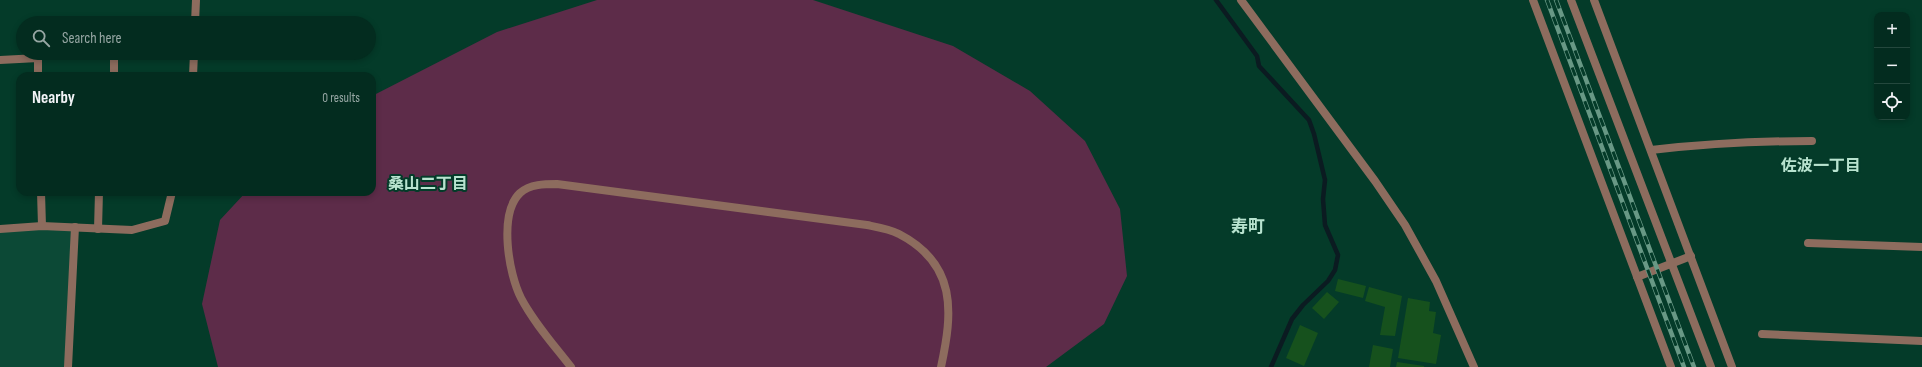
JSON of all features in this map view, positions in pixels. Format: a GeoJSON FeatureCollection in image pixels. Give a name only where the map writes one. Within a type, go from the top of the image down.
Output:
{"type":"FeatureCollection","features":[{"type":"Feature","properties":{"kind":"street"},"geometry":{"type":"LineString","coordinates":[[195,16],[196,0]]}},
{"type":"Feature","properties":{"kind":"street"},"geometry":{"type":"LineString","coordinates":[[1241,0],[1375,181],[1405,225],[1436,280],[1474,367]]}},
{"type":"Feature","properties":{"kind":"street"},"geometry":{"type":"LineString","coordinates":[[1533,0],[1671,367]]}},
{"type":"Feature","properties":{"kind":"street"},"geometry":{"type":"LineString","coordinates":[[1571,0],[1711,367]]}},
{"type":"Feature","properties":{"kind":"street"},"geometry":{"type":"LineString","coordinates":[[1594,0],[1732,367]]}},
{"type":"Feature","properties":{"kind":"street"},"geometry":{"type":"LineString","coordinates":[[0,60],[16,59]]}},
{"type":"Feature","properties":{"kind":"street"},"geometry":{"type":"LineString","coordinates":[[38,60],[38,72]]}},
{"type":"Feature","properties":{"kind":"street"},"geometry":{"type":"LineString","coordinates":[[114,60],[114,72]]}},
{"type":"Feature","properties":{"kind":"street"},"geometry":{"type":"LineString","coordinates":[[193,72],[194,60]]}},
{"type":"Feature","properties":{"kind":"street"},"geometry":{"type":"LineString","coordinates":[[1651,150],[1716,143],[1812,142]]}},
{"type":"Feature","properties":{"kind":"street"},"geometry":{"type":"LineString","coordinates":[[571,367],[538,325],[521,297],[512,274],[508,255],[508,231],[511,210],[520,194],[537,185],[557,184],[859,224],[898,233],[917,245],[932,258],[944,280],[950,304],[948,334],[941,367]]}},
{"type":"Feature","properties":{"kind":"street"},"geometry":{"type":"LineString","coordinates":[[41,196],[42,226]]}},
{"type":"Feature","properties":{"kind":"street"},"geometry":{"type":"LineString","coordinates":[[98,229],[99,196]]}},
{"type":"Feature","properties":{"kind":"street"},"geometry":{"type":"LineString","coordinates":[[0,229],[42,226],[132,230],[165,221],[171,196]]}},
{"type":"Feature","properties":{"kind":"street"},"geometry":{"type":"LineString","coordinates":[[68,367],[75,227]]}},
{"type":"Feature","properties":{"kind":"street"},"geometry":{"type":"LineString","coordinates":[[1808,243],[1922,247]]}},
{"type":"Feature","properties":{"kind":"street"},"geometry":{"type":"LineString","coordinates":[[1637,277],[1690,256]]}},
{"type":"Feature","properties":{"kind":"street"},"geometry":{"type":"LineString","coordinates":[[1762,334],[1922,341]]}},
{"type":"Feature","properties":{"kind":"shaded area"},"geometry":{"type":"Polygon","coordinates":[[[597,0],[813,0],[953,46],[1030,91],[1085,141],[1120,209],[1127,276],[1104,324],[1046,367],[218,367],[202,304],[220,220],[242,196],[376,196],[376,94],[497,32],[597,0]]]}},
{"type":"Feature","properties":{"kind":"shaded area"},"geometry":{"type":"Polygon","coordinates":[[[75,227],[68,367],[0,367],[0,229],[75,227]]]}},
{"type":"Feature","properties":{"kind":"building"},"geometry":{"type":"Polygon","coordinates":[[[1338,279],[1366,286],[1363,298],[1335,291],[1338,279]]]}},
{"type":"Feature","properties":{"kind":"building"},"geometry":{"type":"Polygon","coordinates":[[[1369,287],[1402,296],[1395,336],[1380,335],[1385,307],[1365,301],[1369,287]]]}},
{"type":"Feature","properties":{"kind":"building"},"geometry":{"type":"Polygon","coordinates":[[[1327,292],[1339,302],[1324,319],[1312,308],[1327,292]]]}},
{"type":"Feature","properties":{"kind":"building"},"geometry":{"type":"Polygon","coordinates":[[[1408,298],[1430,302],[1429,311],[1436,312],[1433,333],[1441,335],[1436,364],[1398,358],[1408,298]]]}},
{"type":"Feature","properties":{"kind":"building"},"geometry":{"type":"Polygon","coordinates":[[[1300,325],[1318,333],[1304,366],[1286,358],[1300,325]]]}},
{"type":"Feature","properties":{"kind":"building"},"geometry":{"type":"Polygon","coordinates":[[[1373,345],[1393,349],[1390,367],[1369,367],[1373,345]]]}},
{"type":"Feature","properties":{"kind":"building"},"geometry":{"type":"Polygon","coordinates":[[[1397,362],[1424,366],[1424,367],[1396,367],[1397,362]]]}},
{"type":"Feature","properties":{"kind":"waterway"},"geometry":{"type":"LineString","coordinates":[[1216,0],[1257,56],[1259,66],[1309,120],[1314,134],[1325,180],[1323,199],[1325,225],[1338,255],[1335,270],[1328,281],[1303,305],[1292,319],[1271,367]]}},
{"type":"Feature","properties":{"kind":"railway"},"geometry":{"type":"LineString","coordinates":[[1547,0],[1684,367]]}},
{"type":"Feature","properties":{"kind":"railway"},"geometry":{"type":"LineString","coordinates":[[1556,0],[1694,367]]}},
{"type":"Feature","properties":{"kind":"district","name":"佐波一丁目"},"geometry":{"type":"Point","coordinates":[1821,165]}},
{"type":"Feature","properties":{"kind":"district","name":"桑山二丁目"},"geometry":{"type":"Point","coordinates":[428,183]}},
{"type":"Feature","properties":{"kind":"district","name":"寿町"},"geometry":{"type":"Point","coordinates":[1248,226]}}]}
